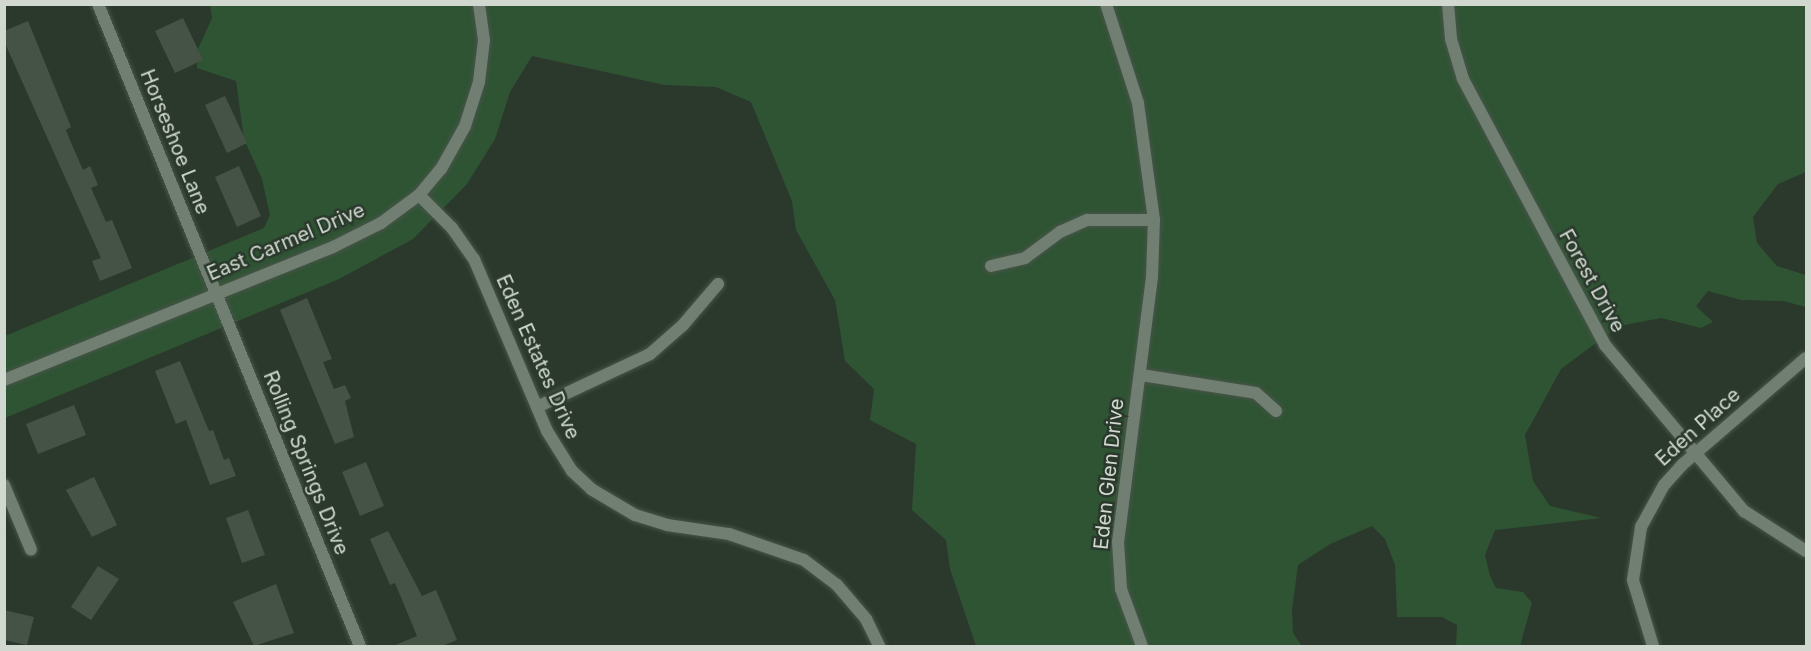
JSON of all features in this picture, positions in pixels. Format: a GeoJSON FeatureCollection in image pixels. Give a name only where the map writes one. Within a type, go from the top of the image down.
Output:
{"type":"FeatureCollection","features":[{"type":"Feature","properties":{"kind":"street","name":"Horseshoe Lane"},"geometry":{"type":"LineString","coordinates":[[98,4],[216,294]]}},
{"type":"Feature","properties":{"kind":"street","name":"East Carmel Drive"},"geometry":{"type":"LineString","coordinates":[[4,380],[333,247],[381,223],[419,195],[446,160],[465,126],[476,93],[484,40],[479,4]]}},
{"type":"Feature","properties":{"kind":"street","name":"Eden Glen Drive"},"geometry":{"type":"LineString","coordinates":[[1106,4],[1138,103],[1154,220],[1152,277],[1118,542],[1120,589],[1142,646]]}},
{"type":"Feature","properties":{"kind":"street","name":"Forest Drive"},"geometry":{"type":"LineString","coordinates":[[1448,4],[1450,39],[1463,79],[1584,313],[1605,345],[1744,511],[1806,551]]}},
{"type":"Feature","properties":{"kind":"street","name":"Eden Estates Drive"},"geometry":{"type":"LineString","coordinates":[[419,195],[452,228],[474,260],[537,407],[562,459],[591,489],[634,515],[667,525],[729,534],[804,560],[837,585],[866,619],[879,646]]}},
{"type":"Feature","properties":{"kind":"street"},"geometry":{"type":"LineString","coordinates":[[992,267],[1024,258],[1060,232],[1087,220],[1154,220]]}},
{"type":"Feature","properties":{"kind":"street"},"geometry":{"type":"LineString","coordinates":[[537,407],[650,354],[683,325],[718,284]]}},
{"type":"Feature","properties":{"kind":"street","name":"Rolling Springs Drive"},"geometry":{"type":"LineString","coordinates":[[216,294],[360,646]]}},
{"type":"Feature","properties":{"kind":"street","name":"Eden Place"},"geometry":{"type":"LineString","coordinates":[[1653,646],[1633,580],[1638,538],[1664,485],[1694,453],[1806,358]]}},
{"type":"Feature","properties":{"kind":"street","name":"Eden Glen Drive"},"geometry":{"type":"LineString","coordinates":[[1141,375],[1256,393],[1276,411]]}},
{"type":"Feature","properties":{"kind":"street"},"geometry":{"type":"LineString","coordinates":[[4,485],[32,550]]}},
{"type":"Feature","properties":{"kind":"green space"},"geometry":{"type":"Polygon","coordinates":[[[210,5],[1806,5],[1806,172],[1778,184],[1753,217],[1757,243],[1777,266],[1806,275],[1806,307],[1783,301],[1741,300],[1708,291],[1696,306],[1713,322],[1701,328],[1661,318],[1619,326],[1561,369],[1525,435],[1533,481],[1550,506],[1601,518],[1495,530],[1485,555],[1490,576],[1496,588],[1523,592],[1532,603],[1520,646],[1456,646],[1457,625],[1442,617],[1397,617],[1395,565],[1385,539],[1372,526],[1330,544],[1298,565],[1292,610],[1293,633],[1302,646],[976,646],[950,569],[946,540],[912,510],[916,444],[870,420],[874,389],[845,361],[835,300],[796,230],[792,201],[751,102],[716,87],[665,85],[532,56],[510,92],[495,139],[467,184],[413,239],[339,279],[5,418],[5,336],[264,228],[270,215],[262,179],[244,139],[236,81],[197,68],[198,49],[212,18],[210,5]]]}},
{"type":"Feature","properties":{"kind":"building"},"geometry":{"type":"Polygon","coordinates":[[[183,18],[203,60],[175,73],[155,31],[183,18]]]}},
{"type":"Feature","properties":{"kind":"building"},"geometry":{"type":"Polygon","coordinates":[[[28,21],[71,127],[66,130],[69,138],[83,170],[90,166],[98,185],[91,188],[106,222],[112,220],[132,268],[100,281],[92,261],[101,258],[4,41],[4,31],[28,21]]]}},
{"type":"Feature","properties":{"kind":"building"},"geometry":{"type":"Polygon","coordinates":[[[225,96],[247,143],[227,153],[205,105],[225,96]]]}},
{"type":"Feature","properties":{"kind":"building"},"geometry":{"type":"Polygon","coordinates":[[[239,166],[261,216],[237,227],[215,177],[239,166]]]}},
{"type":"Feature","properties":{"kind":"building"},"geometry":{"type":"Polygon","coordinates":[[[307,298],[332,359],[323,362],[334,389],[345,385],[351,398],[345,401],[354,437],[335,444],[280,310],[307,298]]]}},
{"type":"Feature","properties":{"kind":"building"},"geometry":{"type":"Polygon","coordinates":[[[180,361],[209,431],[213,430],[224,460],[229,458],[236,476],[210,485],[186,420],[176,424],[155,371],[180,361]]]}},
{"type":"Feature","properties":{"kind":"building"},"geometry":{"type":"Polygon","coordinates":[[[74,405],[86,435],[38,454],[26,424],[74,405]]]}},
{"type":"Feature","properties":{"kind":"building"},"geometry":{"type":"Polygon","coordinates":[[[366,462],[384,506],[360,516],[342,472],[366,462]]]}},
{"type":"Feature","properties":{"kind":"building"},"geometry":{"type":"Polygon","coordinates":[[[94,477],[117,525],[92,537],[66,490],[94,477]]]}},
{"type":"Feature","properties":{"kind":"building"},"geometry":{"type":"Polygon","coordinates":[[[248,510],[265,555],[242,563],[226,518],[248,510]]]}},
{"type":"Feature","properties":{"kind":"building"},"geometry":{"type":"Polygon","coordinates":[[[388,531],[422,596],[436,590],[457,640],[442,646],[393,646],[417,636],[395,583],[390,585],[370,539],[388,531]]]}},
{"type":"Feature","properties":{"kind":"building"},"geometry":{"type":"Polygon","coordinates":[[[98,566],[119,579],[91,620],[71,607],[98,566]]]}},
{"type":"Feature","properties":{"kind":"building"},"geometry":{"type":"Polygon","coordinates":[[[276,584],[294,633],[254,646],[233,602],[276,584]]]}},
{"type":"Feature","properties":{"kind":"building"},"geometry":{"type":"Polygon","coordinates":[[[4,610],[34,617],[27,645],[4,640],[4,610]]]}}]}
